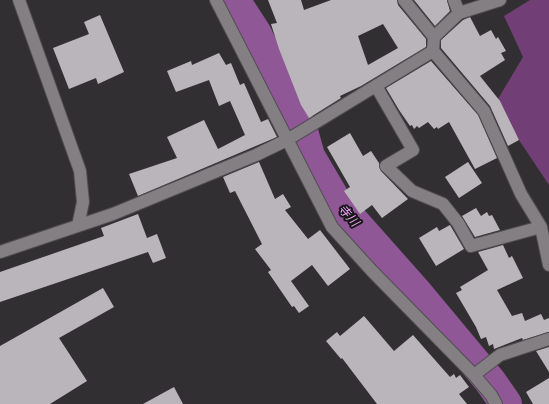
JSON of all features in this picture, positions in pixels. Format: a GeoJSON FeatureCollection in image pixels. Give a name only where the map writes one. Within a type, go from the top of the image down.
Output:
{"type":"FeatureCollection","features":[{"type":"Feature","properties":{"kind":"street"},"geometry":{"type":"LineString","coordinates":[[19,0],[80,171],[83,202],[78,226]]}},
{"type":"Feature","properties":{"kind":"street"},"geometry":{"type":"LineString","coordinates":[[216,0],[291,138],[332,227],[372,271],[476,373],[496,404]]}},
{"type":"Feature","properties":{"kind":"street"},"geometry":{"type":"LineString","coordinates":[[404,0],[434,37],[433,51],[484,111],[521,194],[540,227],[549,265]]}},
{"type":"Feature","properties":{"kind":"street"},"geometry":{"type":"LineString","coordinates":[[454,0],[460,13]]}},
{"type":"Feature","properties":{"kind":"street"},"geometry":{"type":"LineString","coordinates":[[434,37],[460,13],[500,0]]}},
{"type":"Feature","properties":{"kind":"street"},"geometry":{"type":"LineString","coordinates":[[0,252],[113,214],[256,155],[291,138],[433,51]]}},
{"type":"Feature","properties":{"kind":"street"},"geometry":{"type":"LineString","coordinates":[[376,86],[413,150],[386,166],[412,191],[444,204],[458,222],[471,246],[540,227]]}},
{"type":"Feature","properties":{"kind":"street"},"geometry":{"type":"LineString","coordinates":[[476,373],[500,355],[549,339]]}},
{"type":"Feature","properties":{"kind":"shaded area"},"geometry":{"type":"Polygon","coordinates":[[[530,0],[549,0],[549,185],[495,104],[523,57],[504,16],[530,0]]]}},
{"type":"Feature","properties":{"kind":"building"},"geometry":{"type":"Polygon","coordinates":[[[268,0],[301,0],[304,10],[331,0],[397,0],[398,5],[426,39],[426,47],[361,86],[340,96],[341,98],[309,118],[301,105],[279,49],[271,24],[277,23],[268,0]],[[383,24],[358,36],[368,65],[398,48],[383,24]]]}},
{"type":"Feature","properties":{"kind":"building"},"geometry":{"type":"Polygon","coordinates":[[[414,0],[447,0],[450,11],[435,26],[414,0]]]}},
{"type":"Feature","properties":{"kind":"building"},"geometry":{"type":"Polygon","coordinates":[[[100,15],[124,72],[98,84],[96,78],[69,89],[53,48],[89,34],[84,22],[100,15]]]}},
{"type":"Feature","properties":{"kind":"building"},"geometry":{"type":"Polygon","coordinates":[[[470,17],[480,36],[491,30],[496,39],[498,37],[506,51],[501,53],[505,60],[480,76],[500,101],[519,140],[508,146],[490,106],[441,48],[441,40],[463,20],[470,17]]]}},
{"type":"Feature","properties":{"kind":"building"},"geometry":{"type":"Polygon","coordinates":[[[219,53],[226,65],[231,63],[240,85],[244,83],[261,122],[268,119],[277,137],[138,196],[129,174],[177,158],[167,137],[204,120],[218,149],[245,135],[230,101],[219,106],[209,80],[176,92],[167,71],[191,61],[192,65],[219,53]]]}},
{"type":"Feature","properties":{"kind":"building"},"geometry":{"type":"Polygon","coordinates":[[[431,61],[478,115],[497,158],[475,169],[449,122],[438,129],[437,127],[434,129],[428,122],[419,128],[417,126],[414,129],[412,125],[410,126],[399,110],[386,88],[431,61]]]}},
{"type":"Feature","properties":{"kind":"building"},"geometry":{"type":"Polygon","coordinates":[[[350,133],[363,156],[371,151],[379,163],[381,171],[408,199],[382,218],[372,205],[360,214],[344,191],[350,187],[327,147],[350,133]]]}},
{"type":"Feature","properties":{"kind":"building"},"geometry":{"type":"Polygon","coordinates":[[[259,162],[275,199],[283,194],[291,207],[285,210],[308,239],[320,230],[350,269],[328,286],[312,265],[291,281],[309,306],[299,313],[294,306],[292,307],[268,272],[271,270],[255,249],[262,244],[235,191],[230,193],[223,177],[259,162]]]}},
{"type":"Feature","properties":{"kind":"building"},"geometry":{"type":"Polygon","coordinates":[[[468,162],[482,183],[459,198],[445,177],[468,162]]]}},
{"type":"Feature","properties":{"kind":"building"},"geometry":{"type":"Polygon","coordinates":[[[476,208],[481,216],[487,212],[489,216],[492,215],[500,230],[475,237],[462,216],[476,208]]]}},
{"type":"Feature","properties":{"kind":"building"},"geometry":{"type":"Polygon","coordinates":[[[138,214],[147,238],[157,234],[166,258],[153,263],[148,252],[0,302],[0,272],[104,236],[101,228],[138,214]]]}},
{"type":"Feature","properties":{"kind":"building"},"geometry":{"type":"Polygon","coordinates":[[[450,225],[464,249],[436,266],[419,238],[437,227],[439,231],[450,225]]]}},
{"type":"Feature","properties":{"kind":"building"},"geometry":{"type":"Polygon","coordinates":[[[503,245],[509,258],[512,256],[523,278],[497,290],[512,316],[522,313],[525,321],[541,314],[544,320],[549,318],[549,332],[523,340],[522,338],[494,349],[493,344],[489,346],[486,337],[481,339],[476,327],[456,293],[462,290],[460,287],[488,270],[478,252],[503,245]]]}},
{"type":"Feature","properties":{"kind":"building"},"geometry":{"type":"Polygon","coordinates":[[[103,288],[114,307],[59,338],[87,381],[50,404],[0,404],[0,346],[103,288]]]}},
{"type":"Feature","properties":{"kind":"building"},"geometry":{"type":"Polygon","coordinates":[[[364,316],[394,351],[413,335],[450,377],[454,374],[456,378],[460,375],[469,387],[459,394],[467,404],[377,404],[342,358],[341,359],[326,341],[337,332],[340,336],[364,316]]]}},
{"type":"Feature","properties":{"kind":"building"},"geometry":{"type":"Polygon","coordinates":[[[549,347],[549,372],[536,351],[549,347]]]}},
{"type":"Feature","properties":{"kind":"building"},"geometry":{"type":"Polygon","coordinates":[[[549,378],[549,404],[533,404],[526,392],[549,378]]]}},
{"type":"Feature","properties":{"kind":"building"},"geometry":{"type":"Polygon","coordinates":[[[174,387],[183,404],[143,404],[174,387]]]}},
{"type":"Feature","properties":{"kind":"waterway","name":"寺川"},"geometry":{"type":"LineString","coordinates":[[234,0],[256,34],[302,131],[309,156],[336,202],[415,291],[490,381],[506,404]]}}]}
